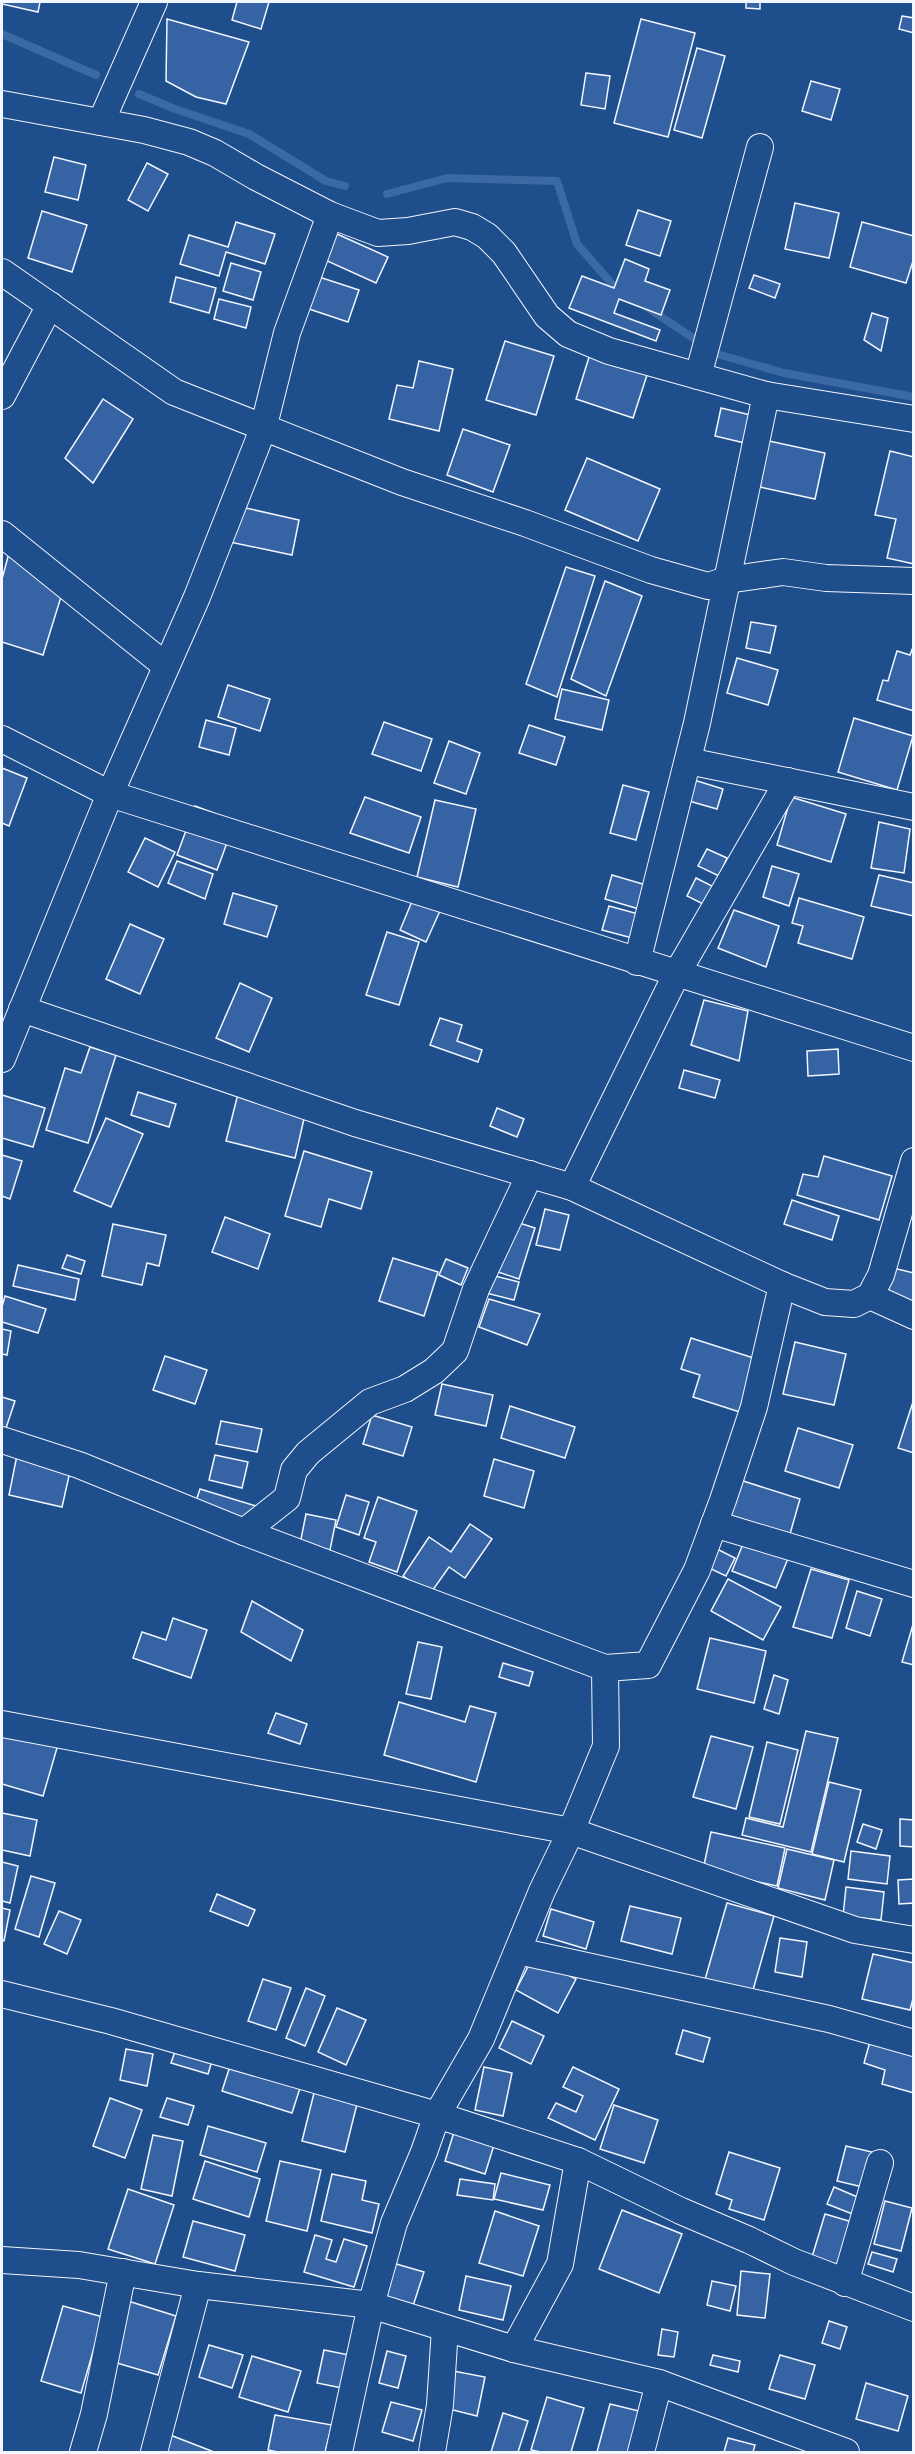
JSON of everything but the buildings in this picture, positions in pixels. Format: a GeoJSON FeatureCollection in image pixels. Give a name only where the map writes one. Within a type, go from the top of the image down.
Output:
{"type":"FeatureCollection","features":[{"type":"Feature","properties":{"kind":"street"},"geometry":{"type":"LineString","coordinates":[[101,122],[154,2]]}},
{"type":"Feature","properties":{"kind":"street"},"geometry":{"type":"LineString","coordinates":[[2,104],[144,130],[189,142],[215,153],[330,215],[378,233],[408,231],[455,222],[472,227],[487,236],[504,254],[547,316],[568,334],[609,351],[766,395],[914,419]]}},
{"type":"Feature","properties":{"kind":"street"},"geometry":{"type":"LineString","coordinates":[[698,376],[760,147]]}},
{"type":"Feature","properties":{"kind":"street"},"geometry":{"type":"LineString","coordinates":[[2,1059],[110,794],[197,597],[263,429],[287,333],[330,215]]}},
{"type":"Feature","properties":{"kind":"street"},"geometry":{"type":"LineString","coordinates":[[2,272],[174,392],[402,482],[525,523],[651,570],[708,586],[727,580],[783,572],[826,578],[914,581]]}},
{"type":"Feature","properties":{"kind":"street"},"geometry":{"type":"LineString","coordinates":[[2,396],[50,305]]}},
{"type":"Feature","properties":{"kind":"street"},"geometry":{"type":"LineString","coordinates":[[637,962],[688,761],[766,395]]}},
{"type":"Feature","properties":{"kind":"street"},"geometry":{"type":"LineString","coordinates":[[2,534],[166,666]]}},
{"type":"Feature","properties":{"kind":"street"},"geometry":{"type":"LineString","coordinates":[[2,739],[110,794],[676,975],[914,1048]]}},
{"type":"Feature","properties":{"kind":"street"},"geometry":{"type":"LineString","coordinates":[[688,761],[914,807]]}},
{"type":"Feature","properties":{"kind":"street"},"geometry":{"type":"LineString","coordinates":[[572,1187],[676,975],[788,781]]}},
{"type":"Feature","properties":{"kind":"street"},"geometry":{"type":"LineString","coordinates":[[22,1009],[355,1124],[572,1187],[782,1285],[825,1302],[854,1304],[870,1296],[881,1275],[914,1161]]}},
{"type":"Feature","properties":{"kind":"street"},"geometry":{"type":"LineString","coordinates":[[244,1532],[287,1498],[294,1470],[308,1453],[370,1402],[405,1389],[424,1377],[455,1351],[476,1289],[530,1174]]}},
{"type":"Feature","properties":{"kind":"street"},"geometry":{"type":"LineString","coordinates":[[2,1440],[79,1465],[244,1532],[605,1668],[648,1665],[697,1570],[714,1524],[754,1407],[782,1285]]}},
{"type":"Feature","properties":{"kind":"street"},"geometry":{"type":"LineString","coordinates":[[870,1296],[914,1316]]}},
{"type":"Feature","properties":{"kind":"street"},"geometry":{"type":"LineString","coordinates":[[714,1524],[914,1584]]}},
{"type":"Feature","properties":{"kind":"street"},"geometry":{"type":"LineString","coordinates":[[339,2452],[371,2305],[394,2223],[437,2115],[481,2039],[542,1891],[571,1831],[606,1746],[605,1668]]}},
{"type":"Feature","properties":{"kind":"street"},"geometry":{"type":"LineString","coordinates":[[2,1724],[571,1831],[855,1930],[914,1940]]}},
{"type":"Feature","properties":{"kind":"street"},"geometry":{"type":"LineString","coordinates":[[518,1951],[829,2019],[914,2043]]}},
{"type":"Feature","properties":{"kind":"street"},"geometry":{"type":"LineString","coordinates":[[2,1994],[111,2021],[437,2115],[578,2161],[681,2211],[845,2283],[914,2308]]}},
{"type":"Feature","properties":{"kind":"street"},"geometry":{"type":"LineString","coordinates":[[514,2349],[560,2264],[578,2161]]}},
{"type":"Feature","properties":{"kind":"street"},"geometry":{"type":"LineString","coordinates":[[845,2283],[880,2163]]}},
{"type":"Feature","properties":{"kind":"street"},"geometry":{"type":"LineString","coordinates":[[2,2260],[70,2264],[198,2285],[371,2305],[514,2349],[659,2383],[846,2452]]}},
{"type":"Feature","properties":{"kind":"street"},"geometry":{"type":"LineString","coordinates":[[82,2452],[94,2414],[123,2272]]}},
{"type":"Feature","properties":{"kind":"street"},"geometry":{"type":"LineString","coordinates":[[154,2452],[198,2285]]}},
{"type":"Feature","properties":{"kind":"street"},"geometry":{"type":"LineString","coordinates":[[432,2452],[440,2406],[445,2328]]}},
{"type":"Feature","properties":{"kind":"street"},"geometry":{"type":"LineString","coordinates":[[641,2452],[659,2383]]}},
{"type":"Feature","properties":{"kind":"waterway"},"geometry":{"type":"LineString","coordinates":[[2,34],[96,75]]}},
{"type":"Feature","properties":{"kind":"waterway"},"geometry":{"type":"LineString","coordinates":[[139,94],[249,134],[326,181],[345,186]]}},
{"type":"Feature","properties":{"kind":"waterway"},"geometry":{"type":"LineString","coordinates":[[387,194],[447,178],[557,181],[577,244],[612,284],[622,291]]}},
{"type":"Feature","properties":{"kind":"waterway"},"geometry":{"type":"LineString","coordinates":[[645,306],[717,354],[784,373],[914,397]]}}]}
